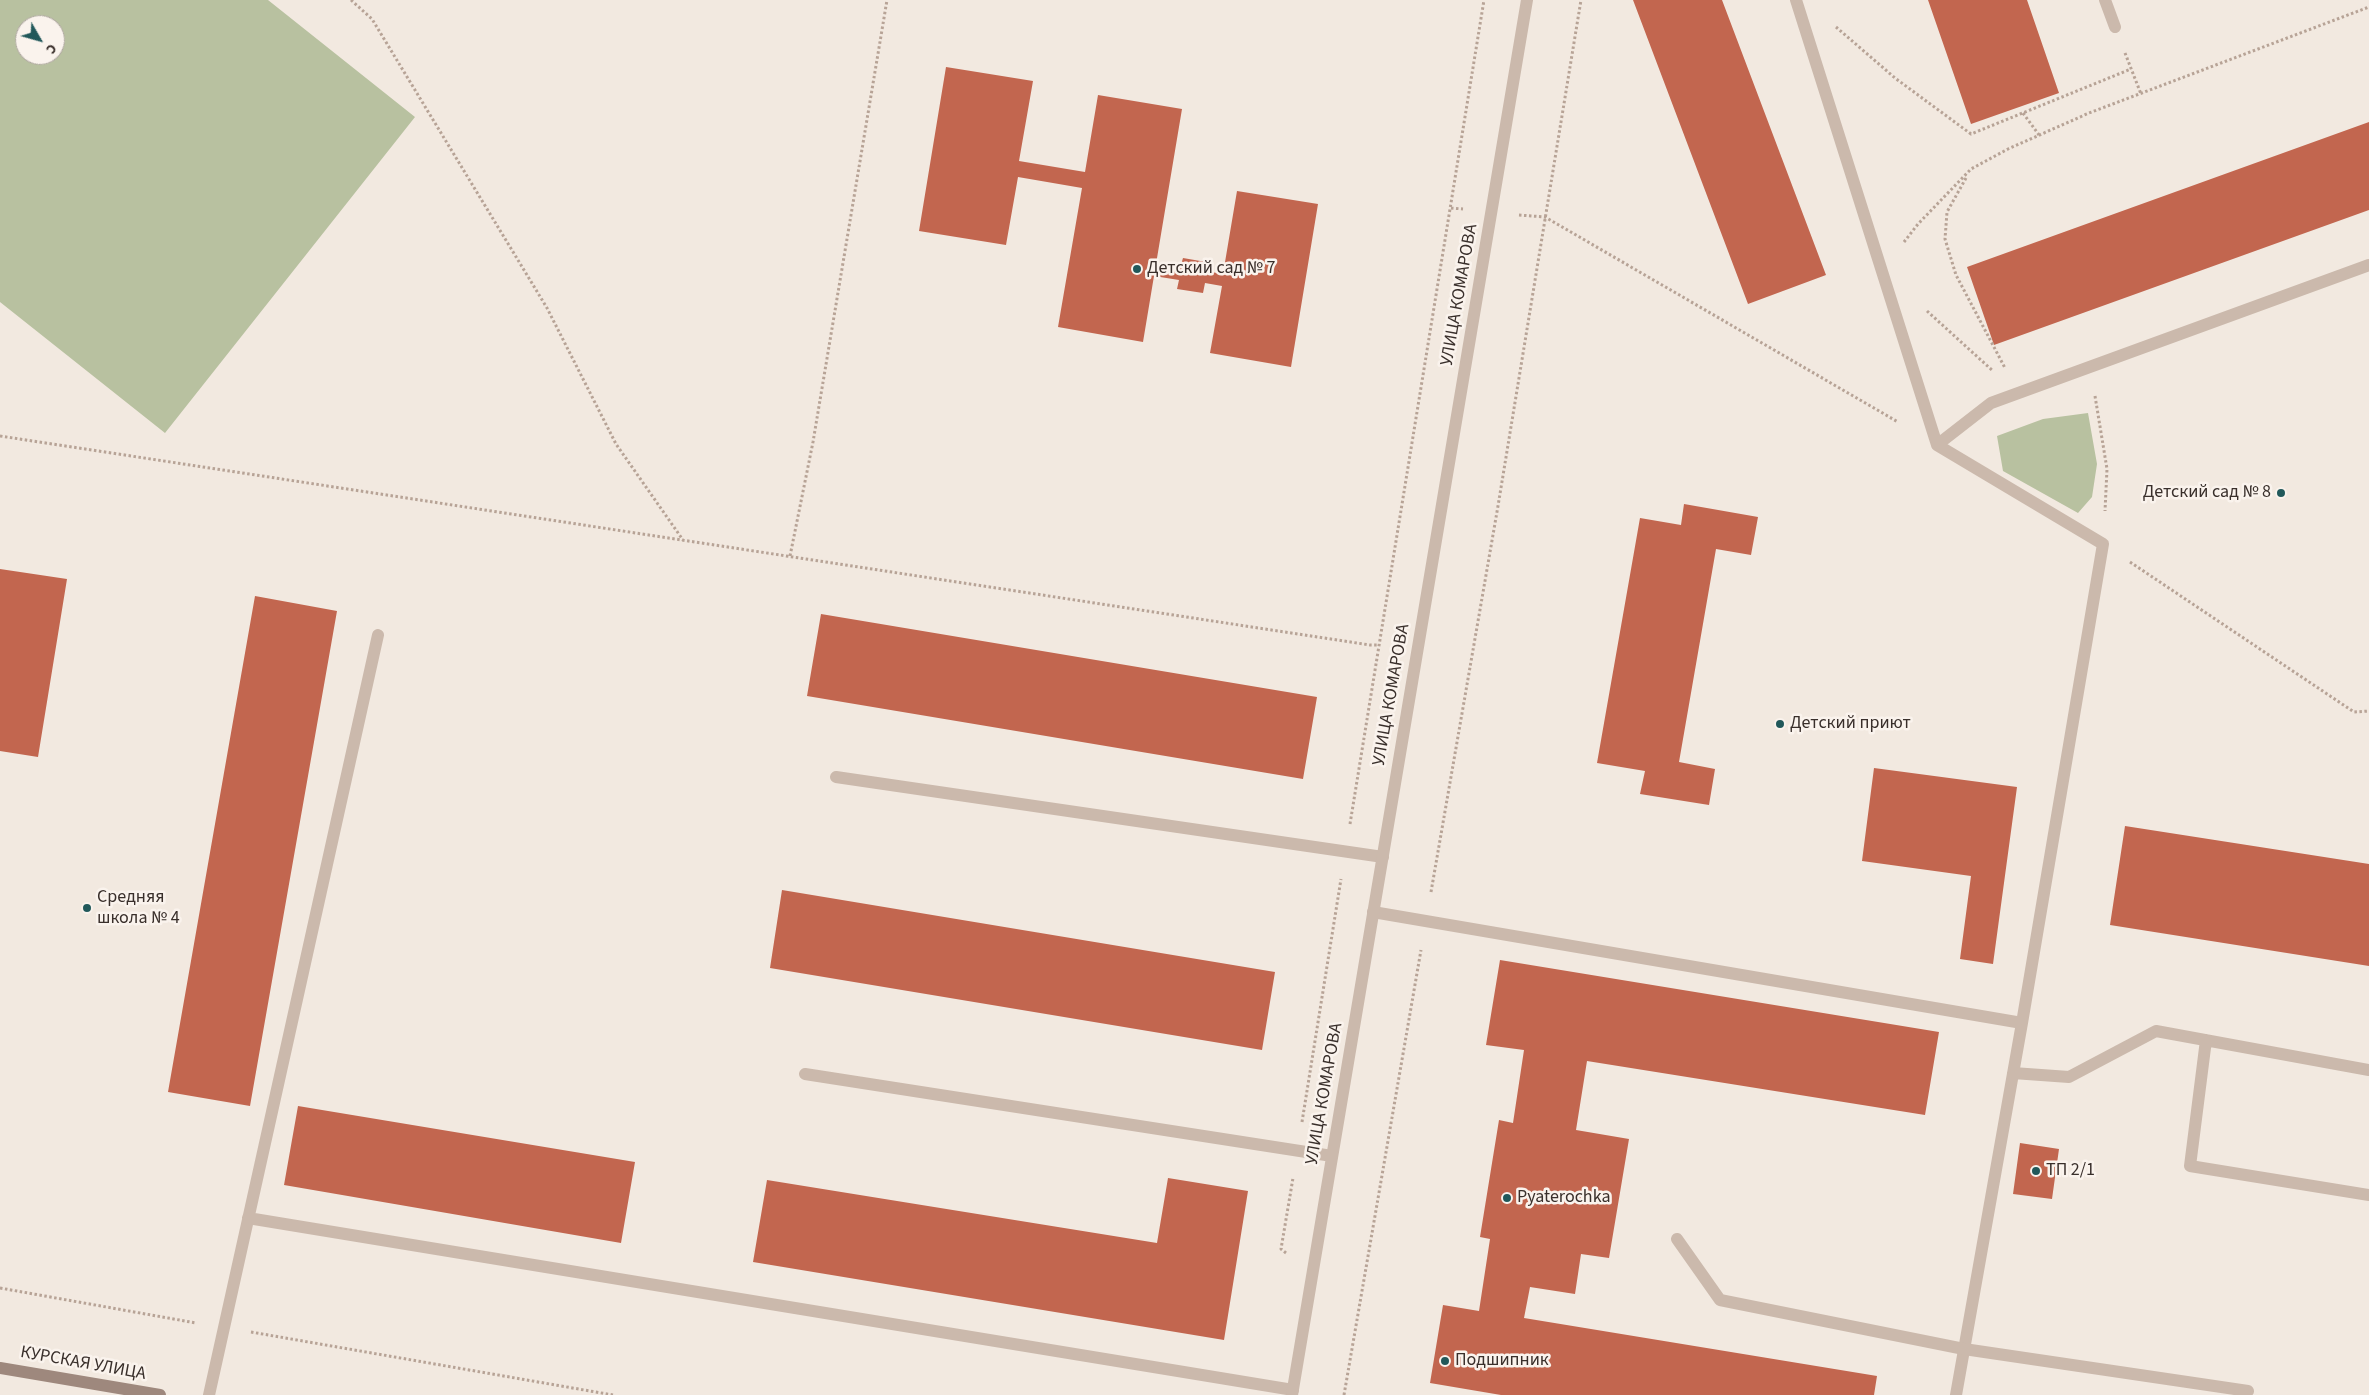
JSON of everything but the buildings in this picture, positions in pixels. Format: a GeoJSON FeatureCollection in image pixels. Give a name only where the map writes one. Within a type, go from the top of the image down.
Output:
{"type":"FeatureCollection","features":[{"type":"Feature","properties":{"kind":"main road","name":"КУРСКАЯ УЛИЦА"},"geometry":{"type":"LineString","coordinates":[[0,1368],[160,1395]]}},
{"type":"Feature","properties":{"kind":"street","name":"УЛИЦА КОМАРОВА"},"geometry":{"type":"LineString","coordinates":[[1293,1392],[1527,0]]}},
{"type":"Feature","properties":{"kind":"street"},"geometry":{"type":"LineString","coordinates":[[1796,0],[1937,445],[2103,544],[2022,1023],[1956,1395]]}},
{"type":"Feature","properties":{"kind":"street"},"geometry":{"type":"LineString","coordinates":[[2105,0],[2115,27]]}},
{"type":"Feature","properties":{"kind":"street"},"geometry":{"type":"LineString","coordinates":[[1937,445],[1991,403],[2369,265]]}},
{"type":"Feature","properties":{"kind":"street"},"geometry":{"type":"LineString","coordinates":[[209,1395],[378,635]]}},
{"type":"Feature","properties":{"kind":"street"},"geometry":{"type":"LineString","coordinates":[[836,777],[1383,857]]}},
{"type":"Feature","properties":{"kind":"street"},"geometry":{"type":"LineString","coordinates":[[1373,912],[2022,1023]]}},
{"type":"Feature","properties":{"kind":"street"},"geometry":{"type":"LineString","coordinates":[[2013,1074],[2068,1077],[2156,1031],[2369,1070]]}},
{"type":"Feature","properties":{"kind":"street"},"geometry":{"type":"LineString","coordinates":[[2206,1040],[2190,1166],[2369,1195]]}},
{"type":"Feature","properties":{"kind":"street"},"geometry":{"type":"LineString","coordinates":[[806,1074],[1332,1156]]}},
{"type":"Feature","properties":{"kind":"street"},"geometry":{"type":"LineString","coordinates":[[248,1218],[1293,1392]]}},
{"type":"Feature","properties":{"kind":"street"},"geometry":{"type":"LineString","coordinates":[[1677,1239],[1720,1300],[1964,1349],[2248,1391]]}},
{"type":"Feature","properties":{"kind":"path"},"geometry":{"type":"LineString","coordinates":[[351,0],[372,19],[547,308],[616,444],[684,540]]}},
{"type":"Feature","properties":{"kind":"path"},"geometry":{"type":"LineString","coordinates":[[790,556],[813,442],[887,0]]}},
{"type":"Feature","properties":{"kind":"path"},"geometry":{"type":"LineString","coordinates":[[1313,1272],[1281,1249],[1484,0]]}},
{"type":"Feature","properties":{"kind":"path"},"geometry":{"type":"LineString","coordinates":[[1344,1395],[1497,516],[1581,0]]}},
{"type":"Feature","properties":{"kind":"path"},"geometry":{"type":"LineString","coordinates":[[1882,271],[1918,224],[1971,169],[2008,149],[2142,94],[2369,8]]}},
{"type":"Feature","properties":{"kind":"path"},"geometry":{"type":"LineString","coordinates":[[1835,26],[1895,78],[1971,134],[2131,69]]}},
{"type":"Feature","properties":{"kind":"path"},"geometry":{"type":"LineString","coordinates":[[2115,27],[2142,94]]}},
{"type":"Feature","properties":{"kind":"path"},"geometry":{"type":"LineString","coordinates":[[2022,113],[2039,135]]}},
{"type":"Feature","properties":{"kind":"path"},"geometry":{"type":"LineString","coordinates":[[1968,173],[1947,212],[1945,239],[1956,274],[2018,394]]}},
{"type":"Feature","properties":{"kind":"path"},"geometry":{"type":"LineString","coordinates":[[1545,217],[1937,445]]}},
{"type":"Feature","properties":{"kind":"path"},"geometry":{"type":"LineString","coordinates":[[1925,310],[2018,394]]}},
{"type":"Feature","properties":{"kind":"path"},"geometry":{"type":"LineString","coordinates":[[2094,366],[2094,390],[2107,470],[2103,544],[2354,712],[2369,711]]}},
{"type":"Feature","properties":{"kind":"path"},"geometry":{"type":"LineString","coordinates":[[0,436],[1379,645]]}},
{"type":"Feature","properties":{"kind":"path"},"geometry":{"type":"LineString","coordinates":[[0,1288],[613,1395]]}},
{"type":"Feature","properties":{"kind":"green space"},"geometry":{"type":"Polygon","coordinates":[[[0,0],[268,0],[415,117],[165,433],[0,302],[0,0]]]}},
{"type":"Feature","properties":{"kind":"green space"},"geometry":{"type":"Polygon","coordinates":[[[2088,413],[2097,464],[2092,497],[2078,513],[2003,471],[1997,436],[2043,419],[2088,413]]]}},
{"type":"Feature","properties":{"kind":"place","name":"Детский сад № 7"},"geometry":{"type":"Point","coordinates":[1137,269]}},
{"type":"Feature","properties":{"kind":"place","name":"Детский сад № 8"},"geometry":{"type":"Point","coordinates":[2281,493]}},
{"type":"Feature","properties":{"kind":"place","name":"Детский приют"},"geometry":{"type":"Point","coordinates":[1780,724]}},
{"type":"Feature","properties":{"kind":"place","name":"Средняя школа № 4"},"geometry":{"type":"Point","coordinates":[87,908]}},
{"type":"Feature","properties":{"kind":"place","name":"ТП 2/1"},"geometry":{"type":"Point","coordinates":[2036,1171]}},
{"type":"Feature","properties":{"kind":"place","name":"Pyaterochka"},"geometry":{"type":"Point","coordinates":[1507,1198]}},
{"type":"Feature","properties":{"kind":"place","name":"Подшипник"},"geometry":{"type":"Point","coordinates":[1445,1361]}}]}
